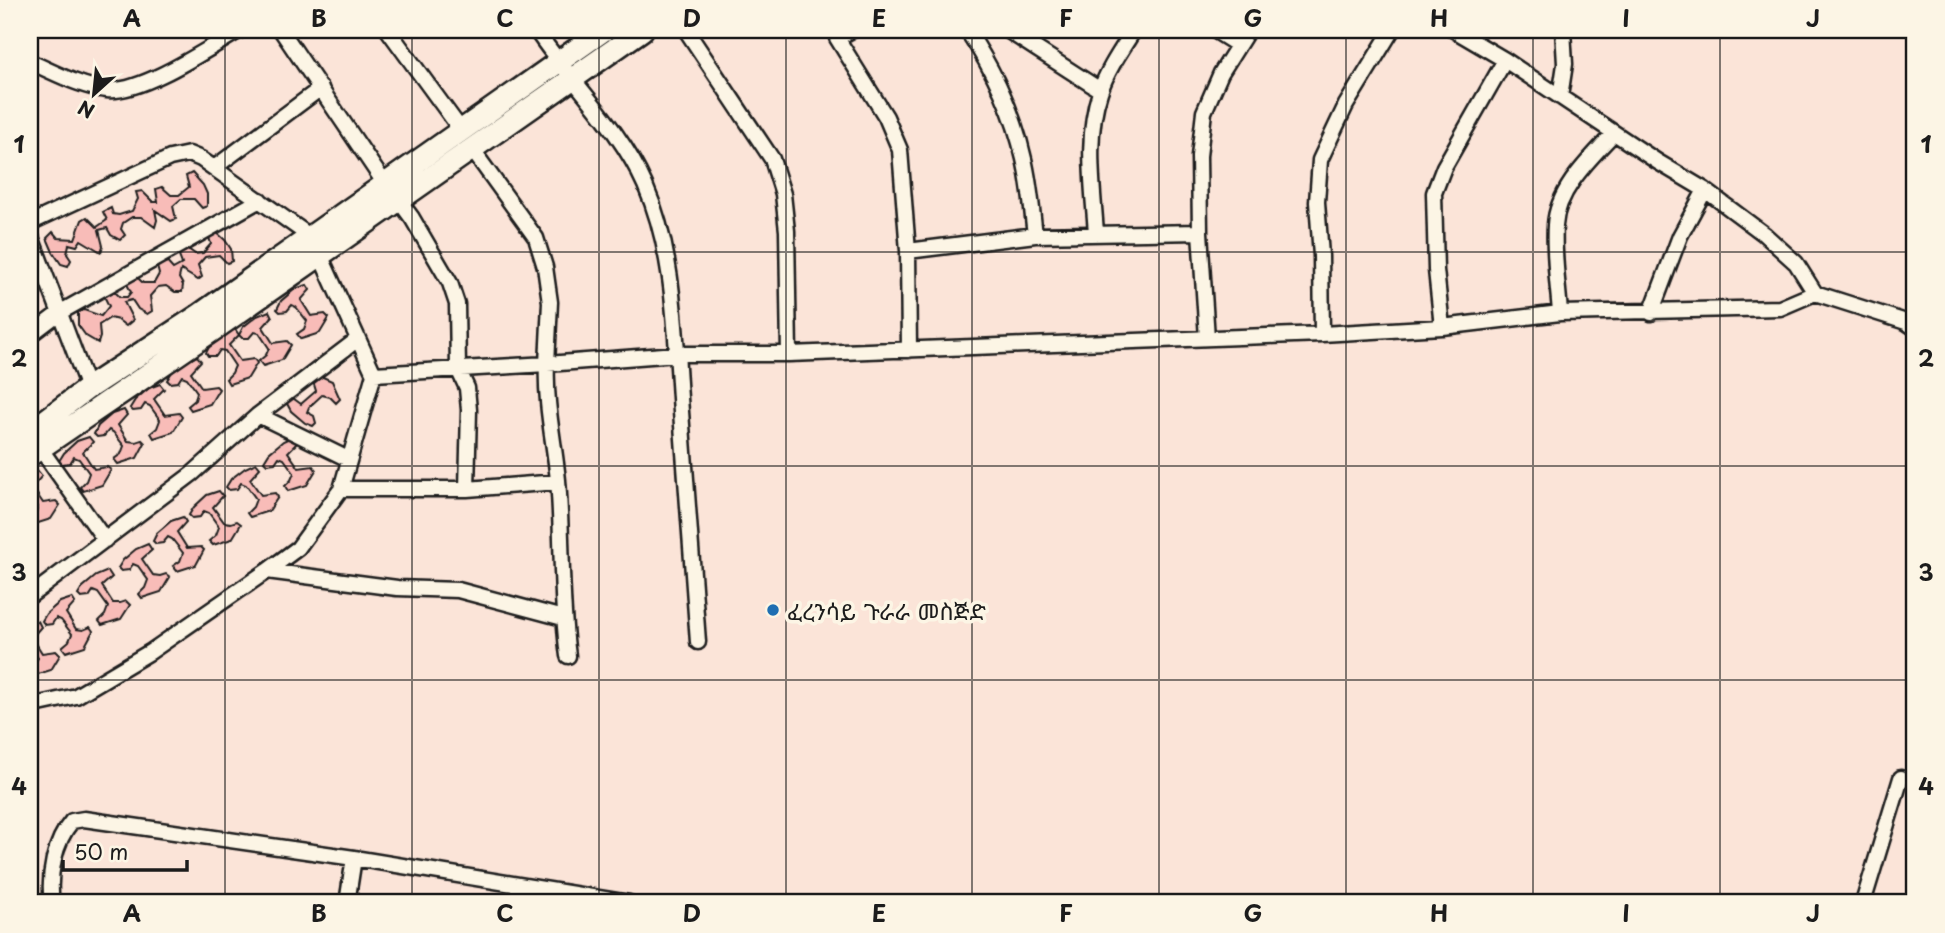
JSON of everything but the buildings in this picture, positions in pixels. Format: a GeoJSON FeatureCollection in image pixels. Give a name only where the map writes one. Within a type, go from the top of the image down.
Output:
{"type":"FeatureCollection","features":[{"type":"Feature","properties":{"kind":"street"},"geometry":{"type":"LineString","coordinates":[[30,62],[89,86],[126,90],[240,30]]}},
{"type":"Feature","properties":{"kind":"street"},"geometry":{"type":"LineString","coordinates":[[281,30],[412,218],[450,283],[457,304],[458,369],[467,388],[469,410],[467,489]]}},
{"type":"Feature","properties":{"kind":"street"},"geometry":{"type":"LineString","coordinates":[[388,30],[536,238],[545,267],[550,302],[546,390],[558,482],[563,618],[568,656]]}},
{"type":"Feature","properties":{"kind":"street"},"geometry":{"type":"LineString","coordinates":[[536,30],[557,61],[600,111],[631,156],[657,215],[666,246],[677,354],[698,642]]}},
{"type":"Feature","properties":{"kind":"street"},"geometry":{"type":"LineString","coordinates":[[466,139],[557,61],[604,30]]}},
{"type":"Feature","properties":{"kind":"street"},"geometry":{"type":"LineString","coordinates":[[33,445],[466,139],[573,78],[642,30]]}},
{"type":"Feature","properties":{"kind":"street"},"geometry":{"type":"LineString","coordinates":[[686,30],[772,159],[783,194],[787,231],[789,354]]}},
{"type":"Feature","properties":{"kind":"street"},"geometry":{"type":"LineString","coordinates":[[852,30],[834,34],[887,117],[900,150],[908,251],[909,350]]}},
{"type":"Feature","properties":{"kind":"street"},"geometry":{"type":"LineString","coordinates":[[967,30],[981,50],[1013,121],[1024,160],[1035,235]]}},
{"type":"Feature","properties":{"kind":"street"},"geometry":{"type":"LineString","coordinates":[[1007,30],[1100,90]]}},
{"type":"Feature","properties":{"kind":"street"},"geometry":{"type":"LineString","coordinates":[[1096,233],[1091,160],[1092,124],[1100,90],[1134,30]]}},
{"type":"Feature","properties":{"kind":"street"},"geometry":{"type":"LineString","coordinates":[[1214,30],[1238,45]]}},
{"type":"Feature","properties":{"kind":"street"},"geometry":{"type":"LineString","coordinates":[[1207,338],[1200,232],[1199,156],[1204,112],[1221,73],[1248,30]]}},
{"type":"Feature","properties":{"kind":"street"},"geometry":{"type":"LineString","coordinates":[[1322,334],[1317,202],[1320,160],[1346,105],[1392,30]]}},
{"type":"Feature","properties":{"kind":"street"},"geometry":{"type":"LineString","coordinates":[[1454,30],[1505,60],[1705,190],[1764,234],[1796,263],[1815,293],[1906,322],[1915,328]]}},
{"type":"Feature","properties":{"kind":"street"},"geometry":{"type":"LineString","coordinates":[[1560,97],[1565,64],[1563,30]]}},
{"type":"Feature","properties":{"kind":"street"},"geometry":{"type":"LineString","coordinates":[[1442,327],[1436,270],[1434,194],[1444,167],[1505,60]]}},
{"type":"Feature","properties":{"kind":"street"},"geometry":{"type":"LineString","coordinates":[[214,168],[321,88]]}},
{"type":"Feature","properties":{"kind":"street"},"geometry":{"type":"LineString","coordinates":[[1560,313],[1555,222],[1561,202],[1573,181],[1614,133]]}},
{"type":"Feature","properties":{"kind":"street"},"geometry":{"type":"LineString","coordinates":[[30,223],[179,155],[189,154],[260,200],[315,246],[374,374],[341,489],[298,548],[150,652],[76,696],[30,706]]}},
{"type":"Feature","properties":{"kind":"street"},"geometry":{"type":"LineString","coordinates":[[1651,313],[1681,236],[1705,190]]}},
{"type":"Feature","properties":{"kind":"street"},"geometry":{"type":"LineString","coordinates":[[30,335],[59,313],[260,200]]}},
{"type":"Feature","properties":{"kind":"street"},"geometry":{"type":"LineString","coordinates":[[908,251],[1035,235],[1200,232]]}},
{"type":"Feature","properties":{"kind":"street"},"geometry":{"type":"LineString","coordinates":[[30,234],[88,388]]}},
{"type":"Feature","properties":{"kind":"street"},"geometry":{"type":"LineString","coordinates":[[33,445],[88,388],[315,246]]}},
{"type":"Feature","properties":{"kind":"street"},"geometry":{"type":"LineString","coordinates":[[374,374],[677,354],[789,354],[1322,334],[1442,327],[1560,313],[1780,308],[1815,293]]}},
{"type":"Feature","properties":{"kind":"street"},"geometry":{"type":"LineString","coordinates":[[30,596],[192,474],[258,415],[358,339]]}},
{"type":"Feature","properties":{"kind":"street"},"geometry":{"type":"LineString","coordinates":[[258,415],[348,459]]}},
{"type":"Feature","properties":{"kind":"street"},"geometry":{"type":"LineString","coordinates":[[33,445],[105,540]]}},
{"type":"Feature","properties":{"kind":"street"},"geometry":{"type":"LineString","coordinates":[[341,489],[467,489],[558,482]]}},
{"type":"Feature","properties":{"kind":"street"},"geometry":{"type":"LineString","coordinates":[[267,571],[397,588],[458,590],[563,618]]}},
{"type":"Feature","properties":{"kind":"street"},"geometry":{"type":"LineString","coordinates":[[1863,903],[1901,778]]}},
{"type":"Feature","properties":{"kind":"street"},"geometry":{"type":"LineString","coordinates":[[52,903],[50,887],[63,832],[72,821],[84,819],[354,858],[598,901],[629,903]]}},
{"type":"Feature","properties":{"kind":"street"},"geometry":{"type":"LineString","coordinates":[[347,903],[354,858]]}},
{"type":"Feature","properties":{"kind":"place","name":"ፈረንሳይ ጉራራ መስጅድ"},"geometry":{"type":"Point","coordinates":[773,610]}}]}
